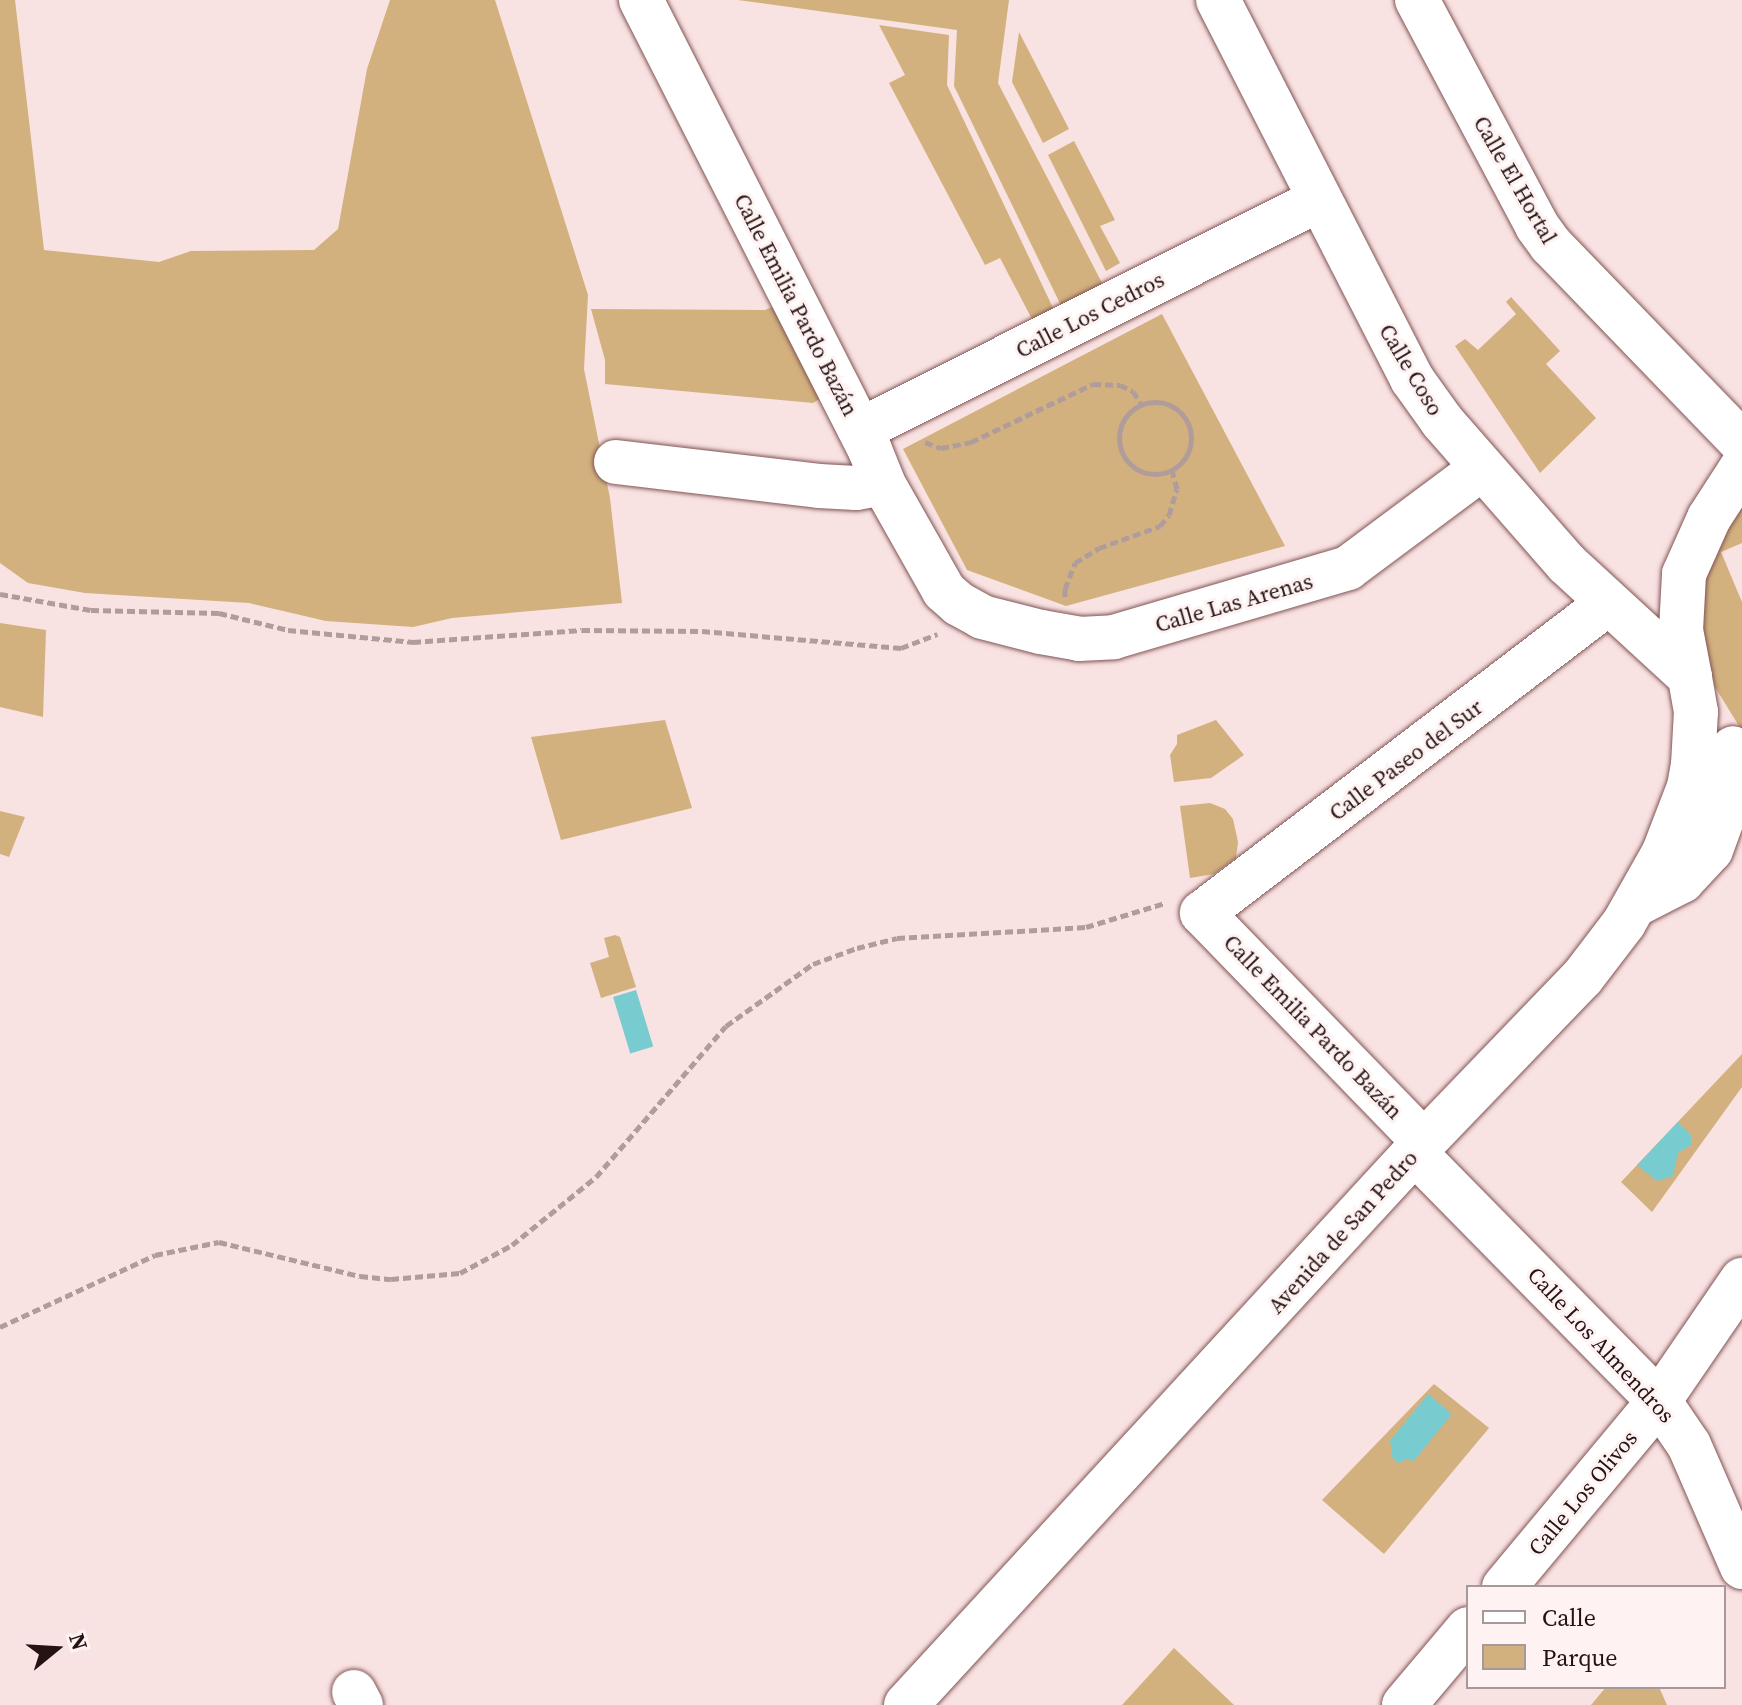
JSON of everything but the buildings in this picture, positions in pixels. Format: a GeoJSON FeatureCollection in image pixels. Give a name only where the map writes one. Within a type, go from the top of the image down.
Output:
{"type":"FeatureCollection","features":[{"type":"Feature","properties":{"kind":"street","name":"Calle Emilia Pardo Bazán"},"geometry":{"type":"LineString","coordinates":[[641,0],[860,430],[883,483],[944,591],[959,604]]}},
{"type":"Feature","properties":{"kind":"street","name":"Calle Coso"},"geometry":{"type":"LineString","coordinates":[[1218,0],[1412,379],[1482,468],[1567,564],[1693,695],[1738,754]]}},
{"type":"Feature","properties":{"kind":"street","name":"Calle El Hortal"},"geometry":{"type":"LineString","coordinates":[[1417,0],[1537,226],[1742,443]]}},
{"type":"Feature","properties":{"kind":"street","name":"Calle Los Cedros"},"geometry":{"type":"LineString","coordinates":[[860,430],[1319,200]]}},
{"type":"Feature","properties":{"kind":"street"},"geometry":{"type":"LineString","coordinates":[[616,462],[819,486],[856,488],[883,483]]}},
{"type":"Feature","properties":{"kind":"street","name":"Avenida de San Pedro"},"geometry":{"type":"LineString","coordinates":[[906,1705],[1420,1147],[1582,978],[1637,904],[1664,852],[1689,787],[1693,695],[1681,630],[1684,574],[1709,518],[1742,467]]}},
{"type":"Feature","properties":{"kind":"street","name":"Calle Las Arenas"},"geometry":{"type":"LineString","coordinates":[[959,604],[982,617],[1041,632],[1079,639],[1114,637],[1348,568],[1482,468]]}},
{"type":"Feature","properties":{"kind":"street","name":"Calle Paseo del Sur"},"geometry":{"type":"LineString","coordinates":[[1202,913],[1607,604]]}},
{"type":"Feature","properties":{"kind":"street"},"geometry":{"type":"LineString","coordinates":[[1637,904],[1682,881],[1711,850],[1727,806],[1738,754]]}},
{"type":"Feature","properties":{"kind":"street","name":"Calle Emilia Pardo Bazán"},"geometry":{"type":"LineString","coordinates":[[1202,913],[1420,1147]]}},
{"type":"Feature","properties":{"kind":"street","name":"Calle Los Almendros"},"geometry":{"type":"LineString","coordinates":[[1420,1147],[1659,1401],[1689,1445],[1742,1567]]}},
{"type":"Feature","properties":{"kind":"street","name":"Calle Los Olivos"},"geometry":{"type":"LineString","coordinates":[[1506,1585],[1659,1401],[1742,1280]]}},
{"type":"Feature","properties":{"kind":"street"},"geometry":{"type":"LineString","coordinates":[[1404,1705],[1466,1631]]}},
{"type":"Feature","properties":{"kind":"path"},"geometry":{"type":"LineString","coordinates":[[921,440],[941,448],[971,442],[1093,384],[1120,385],[1133,391],[1141,404]]}},
{"type":"Feature","properties":{"kind":"path"},"geometry":{"type":"LineString","coordinates":[[1165,403],[1185,416],[1191,440],[1188,452],[1172,470],[1161,473],[1138,470],[1123,453],[1119,442],[1124,419],[1141,404],[1165,403]]}},
{"type":"Feature","properties":{"kind":"path"},"geometry":{"type":"LineString","coordinates":[[1066,606],[1065,589],[1075,563],[1099,548],[1160,526],[1169,515],[1177,489],[1172,470]]}},
{"type":"Feature","properties":{"kind":"path"},"geometry":{"type":"LineString","coordinates":[[0,594],[91,610],[219,613],[288,630],[413,642],[582,630],[702,631],[901,648],[934,638],[959,604]]}},
{"type":"Feature","properties":{"kind":"path"},"geometry":{"type":"LineString","coordinates":[[0,1327],[155,1255],[219,1242],[360,1276],[391,1279],[460,1273],[512,1245],[596,1177],[726,1026],[813,964],[897,938],[1086,927],[1175,900],[1190,902],[1202,913]]}},
{"type":"Feature","properties":{"kind":"green space"},"geometry":{"type":"Polygon","coordinates":[[[0,0],[15,0],[44,250],[159,262],[191,251],[314,250],[338,229],[367,69],[390,0],[495,0],[588,295],[584,369],[610,498],[622,603],[452,618],[413,627],[326,621],[249,603],[85,593],[28,583],[0,563],[0,0]]]}},
{"type":"Feature","properties":{"kind":"green space"},"geometry":{"type":"Polygon","coordinates":[[[738,0],[1009,0],[998,83],[1113,304],[1071,326],[954,86],[957,30],[738,0]]]}},
{"type":"Feature","properties":{"kind":"green space"},"geometry":{"type":"Polygon","coordinates":[[[879,25],[949,35],[947,85],[1055,312],[1034,323],[1000,258],[985,265],[889,83],[905,75],[879,25]]]}},
{"type":"Feature","properties":{"kind":"green space"},"geometry":{"type":"Polygon","coordinates":[[[1019,32],[1069,129],[1043,143],[1012,82],[1019,32]]]}},
{"type":"Feature","properties":{"kind":"green space"},"geometry":{"type":"Polygon","coordinates":[[[1074,141],[1115,220],[1100,226],[1120,263],[1106,271],[1048,155],[1074,141]]]}},
{"type":"Feature","properties":{"kind":"green space"},"geometry":{"type":"Polygon","coordinates":[[[1511,297],[1560,351],[1546,364],[1596,418],[1540,473],[1455,346],[1465,339],[1478,350],[1516,314],[1506,302],[1511,297]]]}},
{"type":"Feature","properties":{"kind":"green space"},"geometry":{"type":"Polygon","coordinates":[[[786,301],[831,392],[813,403],[605,384],[605,360],[591,309],[765,310],[786,301]]]}},
{"type":"Feature","properties":{"kind":"green space"},"geometry":{"type":"Polygon","coordinates":[[[1162,314],[1285,546],[1066,606],[967,570],[903,449],[1162,314]]]}},
{"type":"Feature","properties":{"kind":"green space"},"geometry":{"type":"Polygon","coordinates":[[[1742,505],[1742,543],[1721,552],[1742,602],[1742,731],[1715,687],[1703,632],[1706,574],[1724,525],[1742,505]]]}},
{"type":"Feature","properties":{"kind":"green space"},"geometry":{"type":"Polygon","coordinates":[[[0,623],[46,630],[43,717],[0,707],[0,623]]]}},
{"type":"Feature","properties":{"kind":"green space"},"geometry":{"type":"Polygon","coordinates":[[[665,720],[692,808],[561,840],[531,737],[665,720]]]}},
{"type":"Feature","properties":{"kind":"green space"},"geometry":{"type":"Polygon","coordinates":[[[1216,720],[1244,755],[1211,778],[1174,782],[1170,755],[1177,744],[1177,735],[1216,720]]]}},
{"type":"Feature","properties":{"kind":"green space"},"geometry":{"type":"Polygon","coordinates":[[[1210,803],[1225,809],[1233,819],[1238,842],[1236,858],[1214,874],[1190,878],[1180,806],[1210,803]]]}},
{"type":"Feature","properties":{"kind":"green space"},"geometry":{"type":"Polygon","coordinates":[[[0,811],[25,817],[9,857],[0,854],[0,811]]]}},
{"type":"Feature","properties":{"kind":"green space"},"geometry":{"type":"Polygon","coordinates":[[[620,937],[636,987],[601,998],[590,963],[609,957],[604,938],[620,937]]]}},
{"type":"Feature","properties":{"kind":"green space"},"geometry":{"type":"Polygon","coordinates":[[[1742,1054],[1742,1087],[1652,1212],[1621,1182],[1742,1054]]]}},
{"type":"Feature","properties":{"kind":"green space"},"geometry":{"type":"Polygon","coordinates":[[[1434,1384],[1489,1428],[1384,1554],[1322,1500],[1434,1384]]]}},
{"type":"Feature","properties":{"kind":"green space"},"geometry":{"type":"Polygon","coordinates":[[[1174,1648],[1234,1705],[1122,1705],[1174,1648]]]}},
{"type":"Feature","properties":{"kind":"green space"},"geometry":{"type":"Polygon","coordinates":[[[1604,1689],[1660,1689],[1667,1705],[1591,1705],[1604,1689]]]}},
{"type":"Feature","properties":{"kind":"water"},"geometry":{"type":"Polygon","coordinates":[[[636,990],[653,1046],[630,1053],[613,997],[636,990]]]}},
{"type":"Feature","properties":{"kind":"water"},"geometry":{"type":"Polygon","coordinates":[[[1678,1122],[1691,1135],[1691,1145],[1678,1153],[1673,1176],[1657,1181],[1637,1165],[1678,1122]]]}},
{"type":"Feature","properties":{"kind":"water"},"geometry":{"type":"Polygon","coordinates":[[[1428,1394],[1452,1414],[1413,1462],[1409,1459],[1397,1463],[1391,1456],[1392,1446],[1389,1442],[1428,1394]]]}}]}
